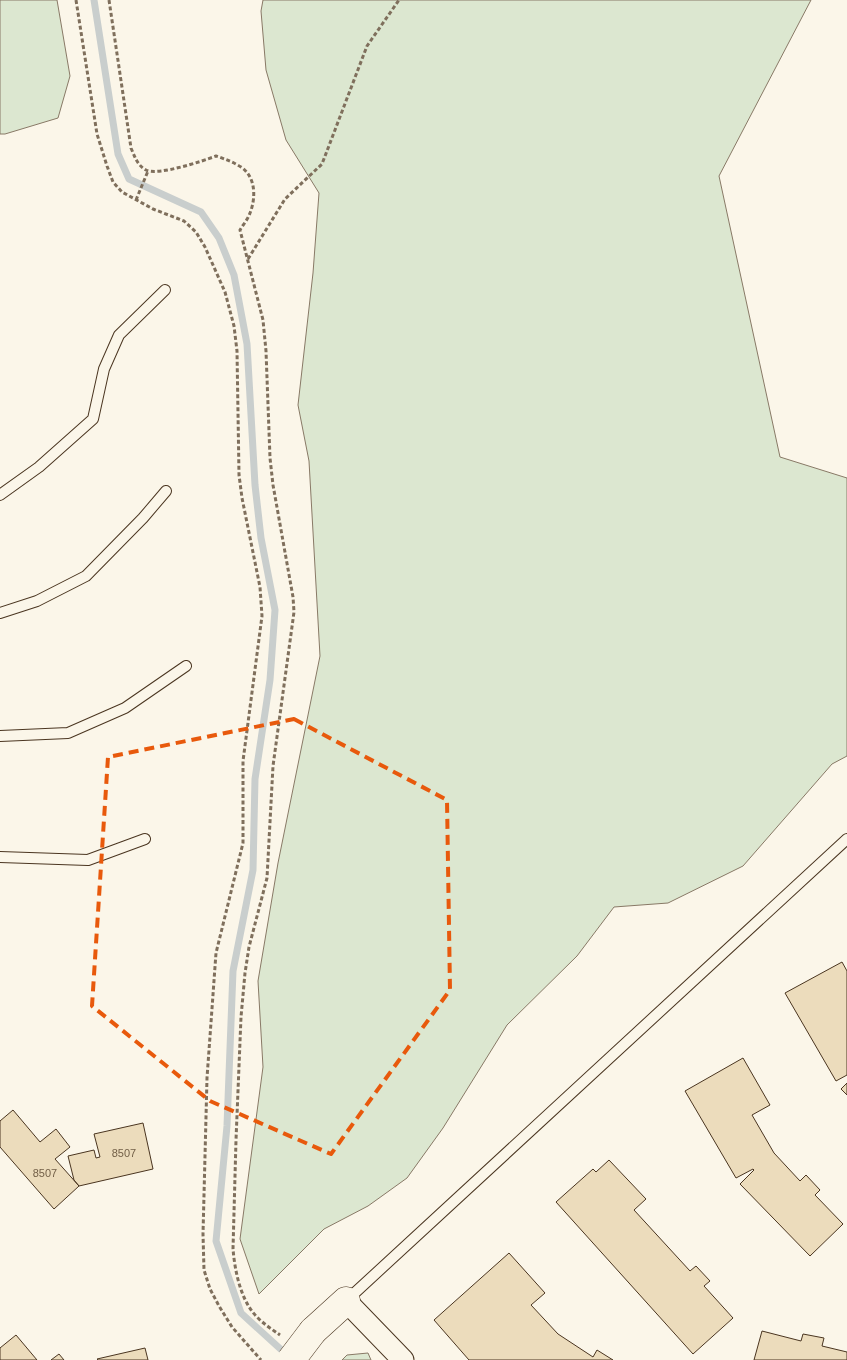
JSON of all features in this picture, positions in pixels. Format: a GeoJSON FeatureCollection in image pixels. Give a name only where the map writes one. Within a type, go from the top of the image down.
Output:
{"type":"FeatureCollection","features":[{"type":"Feature","properties":{"kind":"street"},"geometry":{"type":"LineString","coordinates":[[291,1360],[313,1331],[346,1301],[402,1360]]}},
{"type":"Feature","properties":{"kind":"lane"},"geometry":{"type":"LineString","coordinates":[[0,495],[39,467],[92,419],[104,369],[119,335],[165,290]]}},
{"type":"Feature","properties":{"kind":"lane"},"geometry":{"type":"LineString","coordinates":[[0,613],[37,601],[86,576],[144,518],[166,492]]}},
{"type":"Feature","properties":{"kind":"lane"},"geometry":{"type":"LineString","coordinates":[[0,736],[68,733],[125,708],[186,666]]}},
{"type":"Feature","properties":{"kind":"lane"},"geometry":{"type":"LineString","coordinates":[[0,857],[88,860],[145,839]]}},
{"type":"Feature","properties":{"kind":"lane"},"geometry":{"type":"LineString","coordinates":[[346,1301],[847,839]]}},
{"type":"Feature","properties":{"kind":"path"},"geometry":{"type":"LineString","coordinates":[[76,0],[99,141],[113,182],[122,192],[184,221],[196,232],[205,246],[225,292],[234,326],[237,351],[239,475],[245,516],[260,587],[262,616],[243,761],[243,843],[216,954],[207,1078],[203,1234],[204,1270],[210,1289],[232,1327],[261,1360]]}},
{"type":"Feature","properties":{"kind":"path"},"geometry":{"type":"LineString","coordinates":[[109,0],[131,148],[137,164],[148,171],[157,172],[202,162],[216,156],[243,168],[253,182],[254,198],[250,214],[240,230],[263,320],[272,476],[294,612],[273,766],[267,878],[249,947],[245,973],[240,1036],[233,1249],[234,1266],[240,1287],[248,1304],[257,1317],[280,1336]]}},
{"type":"Feature","properties":{"kind":"path"},"geometry":{"type":"LineString","coordinates":[[247,260],[286,199],[322,164],[367,46],[400,0]]}},
{"type":"Feature","properties":{"kind":"path"},"geometry":{"type":"LineString","coordinates":[[136,200],[148,171]]}},
{"type":"Feature","properties":{"kind":"highlighted area"},"geometry":{"type":"Polygon","coordinates":[[[294,719],[447,800],[450,990],[331,1154],[210,1101],[92,1006],[108,757],[294,719]]]}},
{"type":"Feature","properties":{"kind":"green space"},"geometry":{"type":"Polygon","coordinates":[[[0,0],[57,0],[70,76],[58,118],[5,134],[0,134],[0,0]]]}},
{"type":"Feature","properties":{"kind":"green space"},"geometry":{"type":"Polygon","coordinates":[[[263,0],[811,0],[719,176],[780,457],[847,478],[847,756],[832,764],[743,866],[668,903],[614,907],[577,956],[507,1025],[443,1128],[407,1178],[368,1206],[324,1229],[259,1294],[240,1239],[263,1067],[258,981],[278,863],[320,656],[309,461],[298,405],[313,273],[319,193],[286,140],[266,70],[261,11],[263,0]]]}},
{"type":"Feature","properties":{"kind":"green space"},"geometry":{"type":"Polygon","coordinates":[[[368,1353],[371,1360],[342,1360],[347,1355],[368,1353]]]}},
{"type":"Feature","properties":{"kind":"building"},"geometry":{"type":"Polygon","coordinates":[[[842,962],[847,971],[847,1075],[836,1081],[785,993],[842,962]]]}},
{"type":"Feature","properties":{"kind":"building"},"geometry":{"type":"Polygon","coordinates":[[[743,1058],[770,1105],[752,1115],[774,1153],[800,1181],[806,1175],[820,1190],[815,1195],[843,1224],[810,1256],[740,1184],[754,1170],[736,1178],[685,1091],[743,1058]]]}},
{"type":"Feature","properties":{"kind":"building"},"geometry":{"type":"Polygon","coordinates":[[[847,1083],[847,1095],[841,1089],[847,1083]]]}},
{"type":"Feature","properties":{"kind":"building"},"geometry":{"type":"Polygon","coordinates":[[[13,1110],[40,1142],[56,1129],[70,1147],[55,1159],[79,1186],[54,1209],[0,1147],[0,1121],[13,1110]]]}},
{"type":"Feature","properties":{"kind":"building"},"geometry":{"type":"Polygon","coordinates":[[[143,1123],[153,1169],[79,1186],[74,1180],[68,1156],[94,1150],[96,1158],[100,1157],[94,1134],[143,1123]]]}},
{"type":"Feature","properties":{"kind":"building"},"geometry":{"type":"Polygon","coordinates":[[[609,1160],[646,1199],[634,1210],[690,1271],[696,1266],[710,1281],[704,1286],[733,1318],[693,1354],[556,1202],[593,1169],[596,1172],[609,1160]]]}},
{"type":"Feature","properties":{"kind":"building"},"geometry":{"type":"Polygon","coordinates":[[[509,1253],[545,1293],[531,1305],[558,1334],[593,1357],[597,1350],[613,1360],[469,1360],[434,1320],[509,1253]]]}},
{"type":"Feature","properties":{"kind":"building"},"geometry":{"type":"Polygon","coordinates":[[[762,1331],[801,1341],[803,1334],[824,1338],[822,1346],[847,1352],[847,1360],[754,1360],[762,1331]]]}},
{"type":"Feature","properties":{"kind":"building"},"geometry":{"type":"Polygon","coordinates":[[[16,1335],[37,1360],[0,1360],[0,1348],[16,1335]]]}},
{"type":"Feature","properties":{"kind":"building"},"geometry":{"type":"Polygon","coordinates":[[[145,1348],[148,1360],[97,1359],[145,1348]]]}},
{"type":"Feature","properties":{"kind":"building"},"geometry":{"type":"Polygon","coordinates":[[[59,1354],[64,1360],[51,1360],[59,1354]]]}},
{"type":"Feature","properties":{"kind":"waterway"},"geometry":{"type":"LineString","coordinates":[[94,0],[118,154],[129,179],[201,212],[219,238],[234,275],[247,344],[255,485],[261,538],[275,610],[270,680],[255,779],[253,870],[233,971],[227,1126],[216,1241],[241,1313],[287,1355]]}}]}
